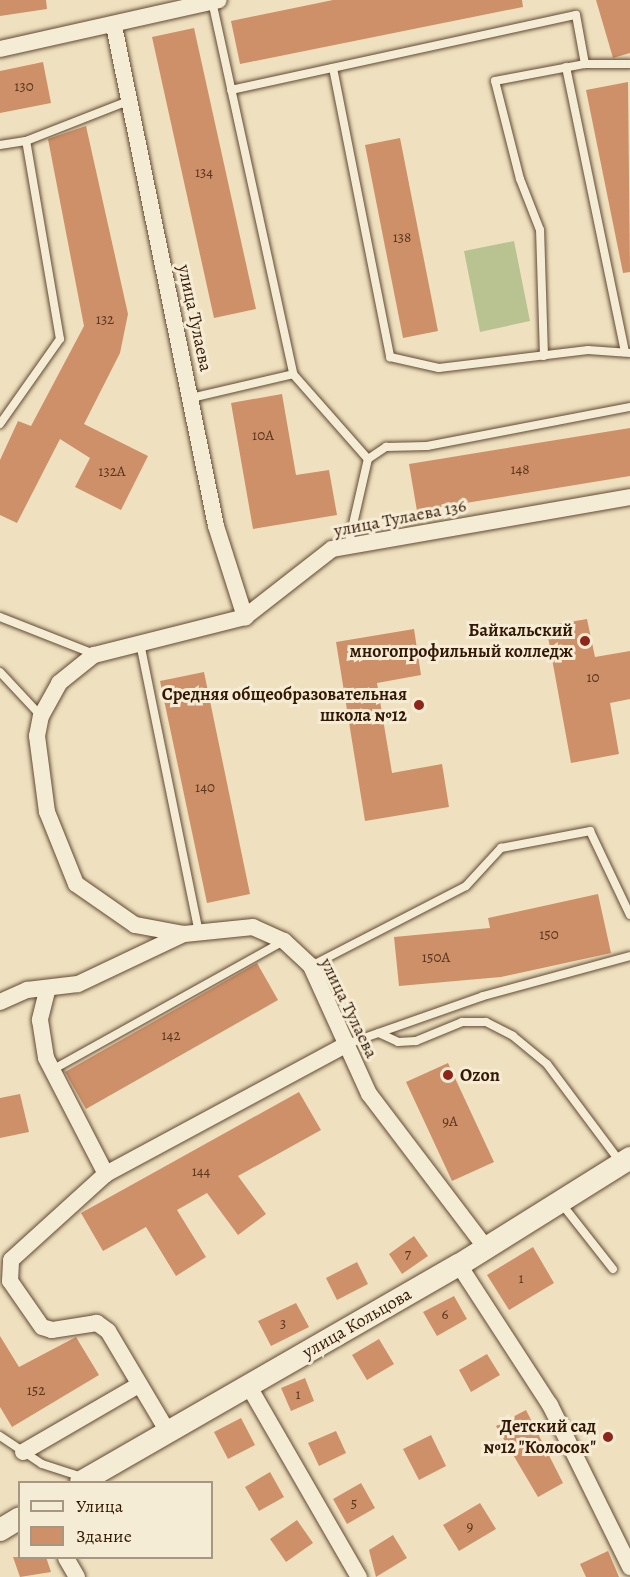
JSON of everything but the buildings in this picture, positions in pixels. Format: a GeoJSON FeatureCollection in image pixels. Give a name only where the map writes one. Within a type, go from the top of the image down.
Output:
{"type":"FeatureCollection","features":[{"type":"Feature","properties":{"kind":"main road","name":"улица Кольцова"},"geometry":{"type":"LineString","coordinates":[[85,1481],[459,1265],[626,1160]]}},
{"type":"Feature","properties":{"kind":"main road"},"geometry":{"type":"LineString","coordinates":[[0,1530],[18,1519]]}},
{"type":"Feature","properties":{"kind":"street"},"geometry":{"type":"LineString","coordinates":[[0,49],[114,26],[216,1]]}},
{"type":"Feature","properties":{"kind":"street","name":"улица Тулаева"},"geometry":{"type":"LineString","coordinates":[[114,26],[216,526],[245,617]]}},
{"type":"Feature","properties":{"kind":"street","name":"улица Тулаева 136"},"geometry":{"type":"LineString","coordinates":[[94,655],[245,617],[332,549],[630,497]]}},
{"type":"Feature","properties":{"kind":"street","name":"улица Тулаева"},"geometry":{"type":"LineString","coordinates":[[94,655],[59,683],[41,716],[37,736],[47,812],[76,884],[135,926],[191,933],[253,927],[284,941],[310,966],[369,1094],[486,1248]]}},
{"type":"Feature","properties":{"kind":"street"},"geometry":{"type":"LineString","coordinates":[[0,1002],[27,990],[47,991],[78,984],[191,933]]}},
{"type":"Feature","properties":{"kind":"street"},"geometry":{"type":"LineString","coordinates":[[47,991],[40,1020],[52,1070],[106,1174]]}},
{"type":"Feature","properties":{"kind":"street"},"geometry":{"type":"LineString","coordinates":[[168,1432],[137,1386],[108,1331],[97,1323],[52,1330],[42,1327],[7,1271],[11,1260],[106,1174],[347,1044]]}},
{"type":"Feature","properties":{"kind":"street"},"geometry":{"type":"LineString","coordinates":[[459,1265],[550,1405],[630,1567]]}},
{"type":"Feature","properties":{"kind":"street"},"geometry":{"type":"LineString","coordinates":[[248,1385],[359,1577]]}},
{"type":"Feature","properties":{"kind":"street"},"geometry":{"type":"LineString","coordinates":[[23,1452],[137,1386]]}},
{"type":"Feature","properties":{"kind":"street"},"geometry":{"type":"LineString","coordinates":[[67,1559],[77,1577]]}},
{"type":"Feature","properties":{"kind":"lane"},"geometry":{"type":"LineString","coordinates":[[216,1],[231,90],[293,374],[368,459]]}},
{"type":"Feature","properties":{"kind":"lane"},"geometry":{"type":"LineString","coordinates":[[231,90],[576,15],[585,64]]}},
{"type":"Feature","properties":{"kind":"lane"},"geometry":{"type":"LineString","coordinates":[[544,356],[540,230],[520,179],[495,81],[585,64],[630,64]]}},
{"type":"Feature","properties":{"kind":"lane"},"geometry":{"type":"LineString","coordinates":[[333,68],[390,357],[439,368],[588,350],[628,353],[566,67]]}},
{"type":"Feature","properties":{"kind":"lane"},"geometry":{"type":"LineString","coordinates":[[0,146],[26,141],[128,101]]}},
{"type":"Feature","properties":{"kind":"lane"},"geometry":{"type":"LineString","coordinates":[[0,424],[60,339],[26,141]]}},
{"type":"Feature","properties":{"kind":"lane"},"geometry":{"type":"LineString","coordinates":[[191,398],[293,374]]}},
{"type":"Feature","properties":{"kind":"lane"},"geometry":{"type":"LineString","coordinates":[[348,546],[368,459],[386,447],[427,446],[630,407]]}},
{"type":"Feature","properties":{"kind":"lane"},"geometry":{"type":"LineString","coordinates":[[0,617],[94,655]]}},
{"type":"Feature","properties":{"kind":"lane"},"geometry":{"type":"LineString","coordinates":[[140,643],[191,933]]}},
{"type":"Feature","properties":{"kind":"lane"},"geometry":{"type":"LineString","coordinates":[[0,672],[41,716]]}},
{"type":"Feature","properties":{"kind":"lane"},"geometry":{"type":"LineString","coordinates":[[310,966],[466,886],[501,848],[590,831],[630,915]]}},
{"type":"Feature","properties":{"kind":"lane"},"geometry":{"type":"LineString","coordinates":[[52,1070],[284,941]]}},
{"type":"Feature","properties":{"kind":"lane"},"geometry":{"type":"LineString","coordinates":[[347,1044],[483,996],[630,956]]}},
{"type":"Feature","properties":{"kind":"lane"},"geometry":{"type":"LineString","coordinates":[[379,1033],[398,1042],[416,1041],[462,1022],[486,1022],[513,1036],[547,1064],[626,1160]]}},
{"type":"Feature","properties":{"kind":"lane"},"geometry":{"type":"LineString","coordinates":[[560,1202],[613,1269]]}},
{"type":"Feature","properties":{"kind":"lane"},"geometry":{"type":"LineString","coordinates":[[0,1436],[42,1464],[85,1481]]}},
{"type":"Feature","properties":{"kind":"green space"},"geometry":{"type":"Polygon","coordinates":[[[514,241],[530,321],[480,332],[464,251],[514,241]]]}},
{"type":"Feature","properties":{"kind":"place","name":"Байкальский многопрофильный колледж"},"geometry":{"type":"Point","coordinates":[585,641]}},
{"type":"Feature","properties":{"kind":"place","name":"Средняя общеобразовательная школа №12"},"geometry":{"type":"Point","coordinates":[419,705]}},
{"type":"Feature","properties":{"kind":"place","name":"Ozon"},"geometry":{"type":"Point","coordinates":[448,1075]}},
{"type":"Feature","properties":{"kind":"place","name":"Детский сад №12 \"Колосок\""},"geometry":{"type":"Point","coordinates":[608,1437]}}]}
